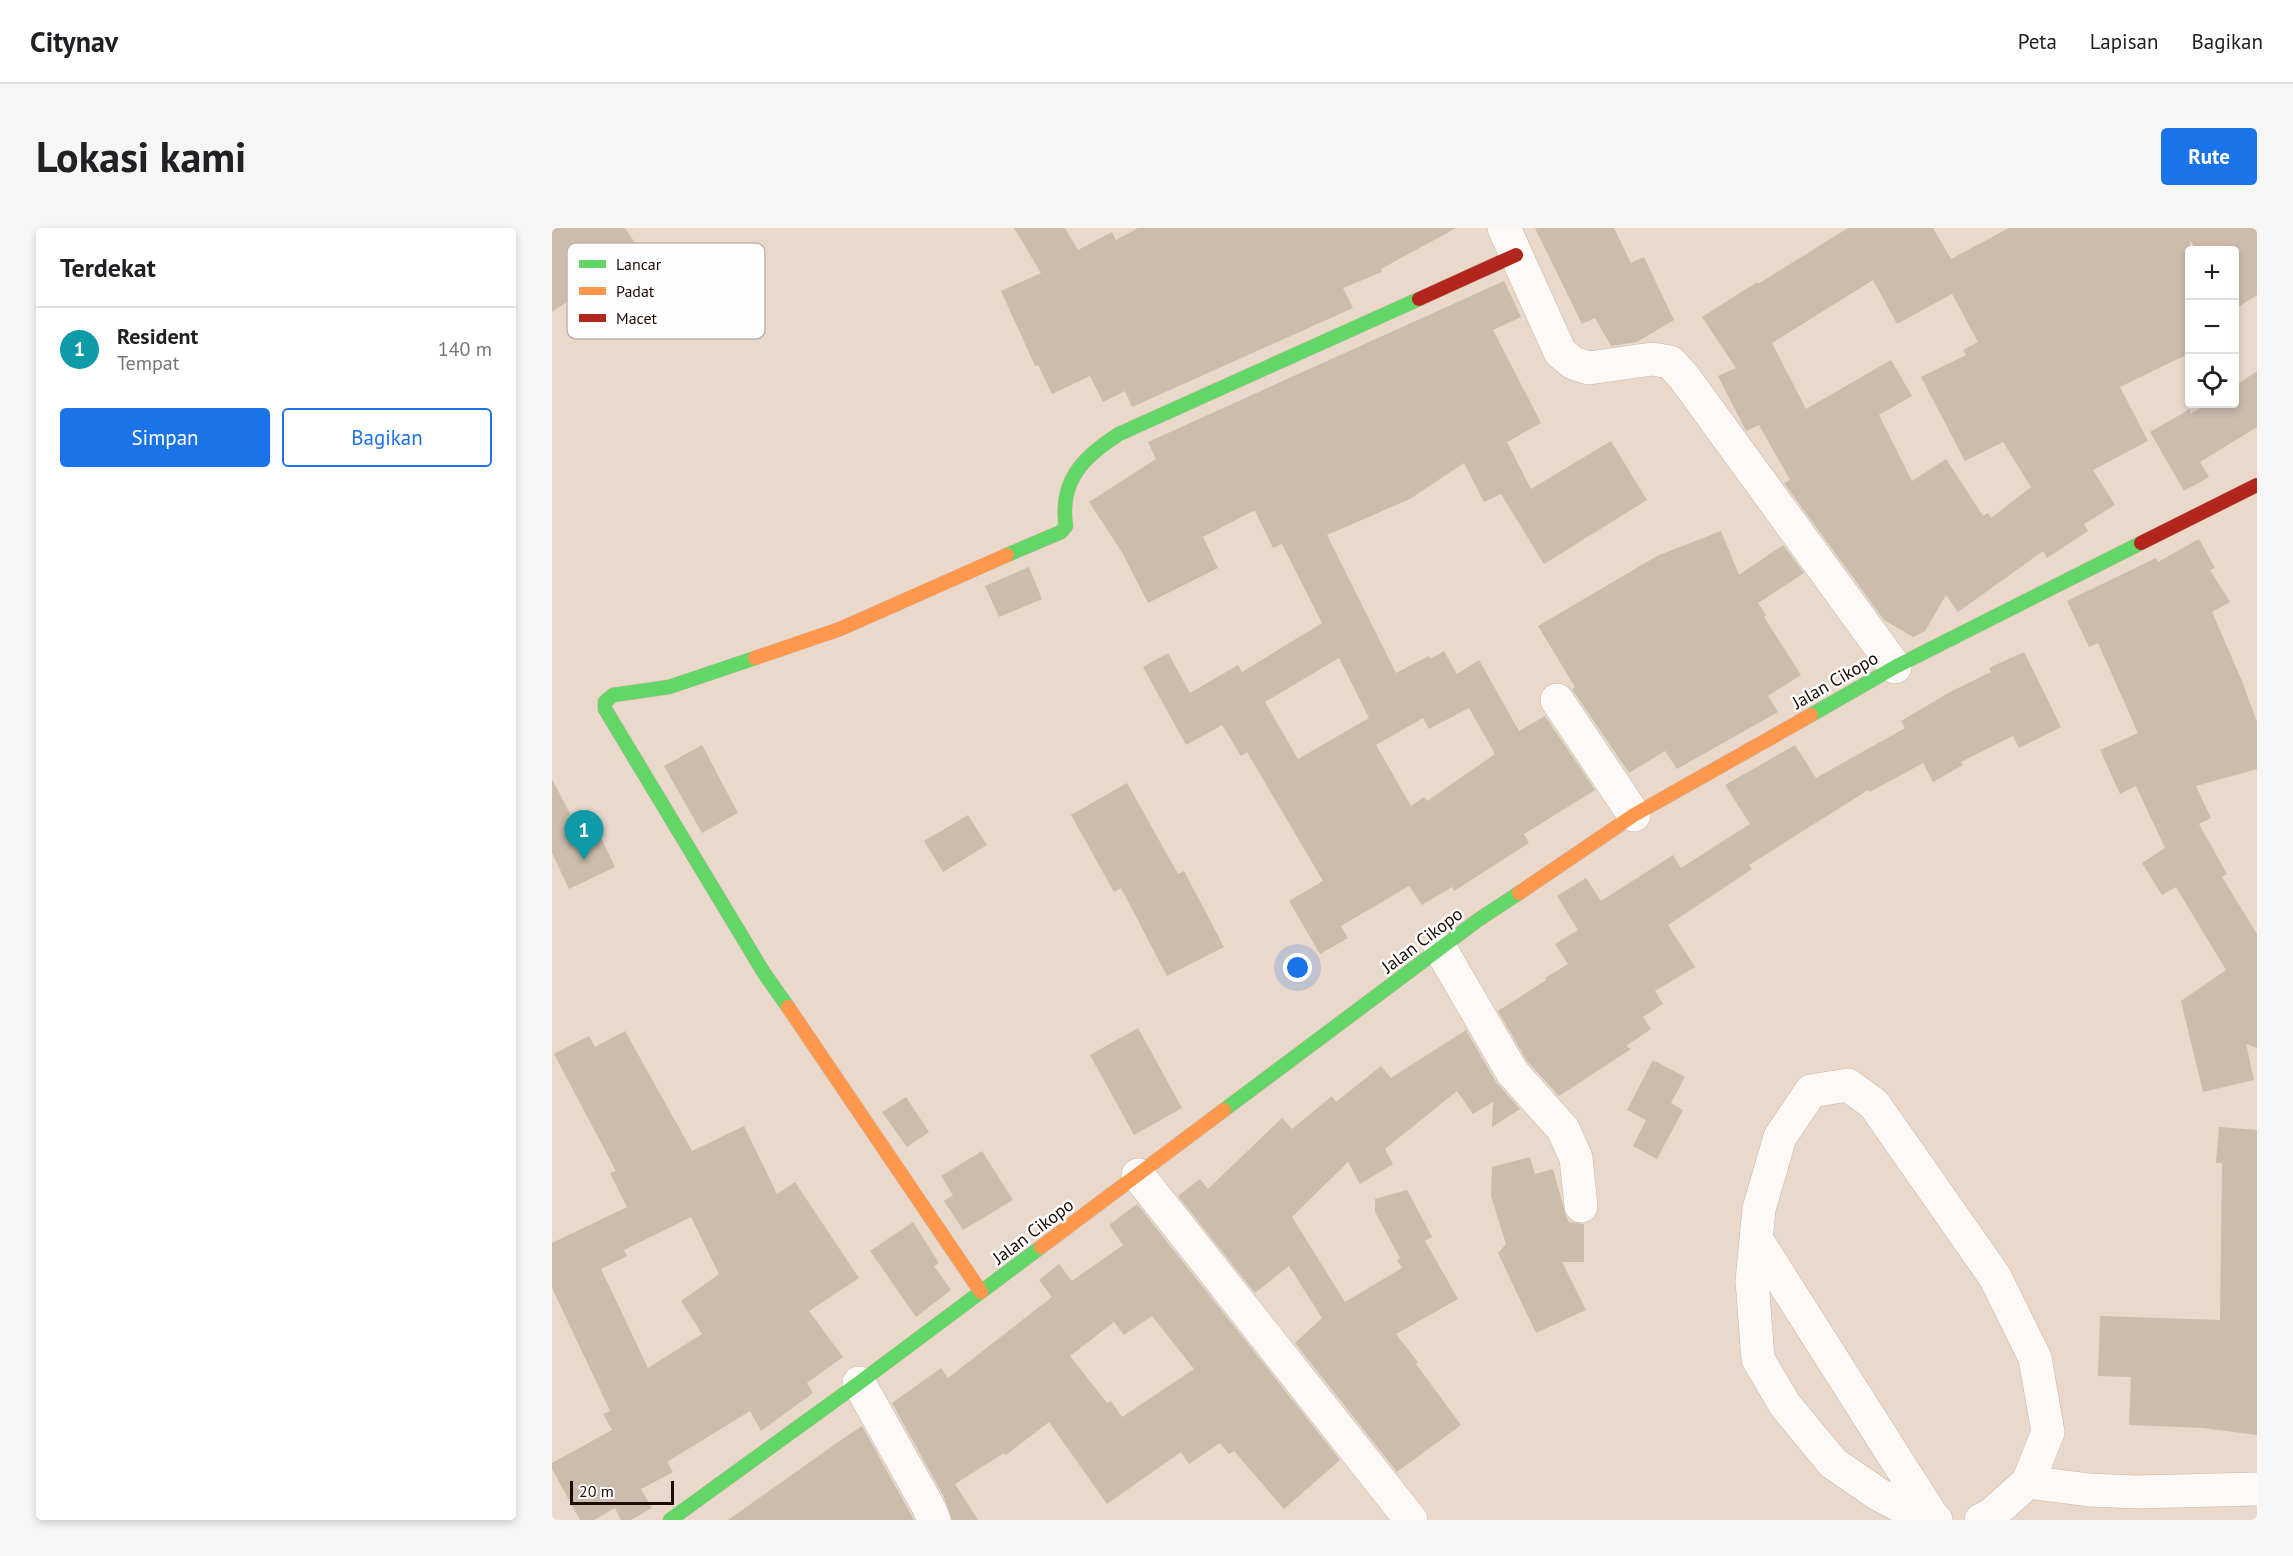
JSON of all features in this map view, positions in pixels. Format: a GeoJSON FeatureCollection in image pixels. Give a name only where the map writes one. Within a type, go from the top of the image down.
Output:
{"type":"FeatureCollection","features":[{"type":"Feature","properties":{"kind":"street"},"geometry":{"type":"LineString","coordinates":[[981,1292],[764,973],[605,708],[605,702],[613,695],[669,687],[840,629],[1060,532],[1066,526],[1063,503],[1076,472],[1099,447],[1119,434],[1510,242],[1560,352],[1573,363],[1589,368],[1652,359],[1670,362],[1684,377],[1895,667]]}},
{"type":"Feature","properties":{"kind":"street","name":"Jalan Cikopo"},"geometry":{"type":"LineString","coordinates":[[670,1520],[859,1383],[1478,920],[1634,815],[1895,667],[2257,485]]}},
{"type":"Feature","properties":{"kind":"street"},"geometry":{"type":"LineString","coordinates":[[1557,700],[1634,815]]}},
{"type":"Feature","properties":{"kind":"street"},"geometry":{"type":"LineString","coordinates":[[1440,948],[1512,1072],[1563,1129],[1576,1158],[1581,1206]]}},
{"type":"Feature","properties":{"kind":"street"},"geometry":{"type":"LineString","coordinates":[[1935,1520],[1916,1514],[1878,1494],[1833,1462],[1785,1406],[1758,1359],[1752,1281],[1759,1209],[1780,1137],[1811,1091],[1848,1085],[1874,1104],[1995,1277],[2035,1358],[2048,1432],[2028,1482],[1991,1515],[1981,1520]]}},
{"type":"Feature","properties":{"kind":"street"},"geometry":{"type":"LineString","coordinates":[[1138,1175],[1411,1520]]}},
{"type":"Feature","properties":{"kind":"street"},"geometry":{"type":"LineString","coordinates":[[1756,1239],[1935,1520]]}},
{"type":"Feature","properties":{"kind":"street"},"geometry":{"type":"LineString","coordinates":[[859,1383],[934,1520]]}},
{"type":"Feature","properties":{"kind":"street"},"geometry":{"type":"LineString","coordinates":[[2028,1482],[2090,1490],[2257,1489]]}},
{"type":"Feature","properties":{"kind":"building"},"geometry":{"type":"Polygon","coordinates":[[[552,228],[625,228],[635,243],[567,243],[567,302],[552,312],[552,228]]]}},
{"type":"Feature","properties":{"kind":"building"},"geometry":{"type":"Polygon","coordinates":[[[1014,228],[1065,228],[1078,250],[1112,232],[1116,240],[1138,228],[1456,228],[1381,269],[1382,272],[1343,288],[1353,308],[1132,407],[1125,391],[1103,402],[1090,376],[1052,394],[1038,365],[1035,366],[1001,291],[1041,273],[1014,228]]]}},
{"type":"Feature","properties":{"kind":"building"},"geometry":{"type":"Polygon","coordinates":[[[1535,228],[1614,228],[1631,263],[1644,257],[1674,320],[1637,342],[1611,346],[1595,318],[1582,324],[1535,228]]]}},
{"type":"Feature","properties":{"kind":"building"},"geometry":{"type":"Polygon","coordinates":[[[1848,228],[1933,228],[1951,259],[2009,228],[2257,228],[2257,295],[2239,306],[2239,246],[2194,246],[2190,240],[2190,246],[2185,246],[2185,355],[2120,387],[2148,441],[2093,470],[2115,505],[2084,524],[2088,531],[2047,558],[2043,551],[1958,612],[1946,595],[1925,631],[1913,637],[1884,620],[1784,483],[1790,480],[1759,425],[1746,431],[1718,376],[1736,368],[1702,317],[1757,282],[1758,284],[1848,228]],[[1873,280],[1772,343],[1806,409],[1891,360],[1912,396],[1879,415],[1912,481],[1946,459],[1983,516],[1988,513],[1991,518],[2031,487],[2003,442],[1965,461],[1921,377],[1966,355],[1963,350],[1978,342],[1952,294],[1897,324],[1873,280]]]}},
{"type":"Feature","properties":{"kind":"building"},"geometry":{"type":"Polygon","coordinates":[[[1504,281],[1521,317],[1493,330],[1541,423],[1507,442],[1531,489],[1611,441],[1647,500],[1544,564],[1501,494],[1484,502],[1464,463],[1410,499],[1327,535],[1396,673],[1444,651],[1457,674],[1479,660],[1519,731],[1545,716],[1595,790],[1524,834],[1529,843],[1454,891],[1452,887],[1422,905],[1409,886],[1341,926],[1348,938],[1320,954],[1289,901],[1323,881],[1247,752],[1241,756],[1222,725],[1186,745],[1143,667],[1168,653],[1190,693],[1238,665],[1242,672],[1322,623],[1282,544],[1273,548],[1255,511],[1203,537],[1218,568],[1148,603],[1123,554],[1089,502],[1156,459],[1148,442],[1504,281]],[[1339,658],[1265,702],[1298,759],[1369,718],[1339,658]],[[1469,708],[1429,729],[1423,718],[1376,745],[1411,806],[1424,797],[1427,801],[1495,754],[1469,708]]]}},
{"type":"Feature","properties":{"kind":"building"},"geometry":{"type":"Polygon","coordinates":[[[2257,371],[2257,427],[2200,462],[2209,477],[2184,491],[2150,432],[2190,409],[2190,414],[2200,408],[2239,408],[2239,383],[2257,371]]]}},
{"type":"Feature","properties":{"kind":"building"},"geometry":{"type":"Polygon","coordinates":[[[1721,531],[1739,575],[1783,545],[1804,573],[1758,603],[1766,615],[1764,617],[1801,675],[1768,696],[1778,712],[1677,769],[1665,751],[1629,773],[1572,689],[1575,687],[1538,626],[1657,556],[1721,531]]]}},
{"type":"Feature","properties":{"kind":"building"},"geometry":{"type":"Polygon","coordinates":[[[2199,539],[2215,568],[2210,570],[2230,602],[2212,612],[2257,722],[2257,769],[2196,786],[2211,818],[2199,824],[2227,874],[2222,877],[2257,934],[2257,1048],[2246,1044],[2254,1080],[2203,1092],[2181,1001],[2226,970],[2176,887],[2162,895],[2142,863],[2165,848],[2136,786],[2120,794],[2100,750],[2138,733],[2098,643],[2089,647],[2067,601],[2156,558],[2158,562],[2199,539]]]}},
{"type":"Feature","properties":{"kind":"building"},"geometry":{"type":"Polygon","coordinates":[[[1029,567],[1042,599],[999,617],[985,586],[1029,567]]]}},
{"type":"Feature","properties":{"kind":"building"},"geometry":{"type":"Polygon","coordinates":[[[2024,652],[2061,727],[2019,748],[2013,736],[1961,762],[1963,765],[1933,782],[1923,763],[1870,792],[1868,790],[1749,865],[1752,869],[1668,925],[1695,967],[1655,991],[1663,1004],[1643,1017],[1651,1029],[1626,1046],[1631,1049],[1559,1096],[1527,1061],[1498,1011],[1568,964],[1555,944],[1578,930],[1557,896],[1586,878],[1601,901],[1673,855],[1681,868],[1750,824],[1725,785],[1795,745],[1816,778],[1905,728],[1901,721],[1950,692],[1991,672],[1989,668],[2024,652]]]}},
{"type":"Feature","properties":{"kind":"building"},"geometry":{"type":"Polygon","coordinates":[[[702,745],[738,813],[702,833],[664,766],[702,745]]]}},
{"type":"Feature","properties":{"kind":"building"},"geometry":{"type":"Polygon","coordinates":[[[552,779],[580,833],[595,825],[615,867],[569,889],[552,853],[552,779]]]}},
{"type":"Feature","properties":{"kind":"building"},"geometry":{"type":"Polygon","coordinates":[[[1127,783],[1178,874],[1184,871],[1224,947],[1167,976],[1121,888],[1114,892],[1071,815],[1127,783]]]}},
{"type":"Feature","properties":{"kind":"building"},"geometry":{"type":"Polygon","coordinates":[[[968,815],[987,845],[943,872],[924,841],[968,815]]]}},
{"type":"Feature","properties":{"kind":"building"},"geometry":{"type":"Polygon","coordinates":[[[1138,1028],[1182,1108],[1134,1135],[1090,1055],[1138,1028]]]}},
{"type":"Feature","properties":{"kind":"building"},"geometry":{"type":"Polygon","coordinates":[[[1466,1030],[1496,1082],[1520,1109],[1492,1127],[1493,1102],[1473,1114],[1457,1091],[1385,1149],[1393,1164],[1360,1184],[1348,1162],[1292,1217],[1345,1302],[1402,1268],[1397,1260],[1400,1258],[1375,1212],[1375,1199],[1407,1190],[1432,1237],[1425,1241],[1458,1299],[1396,1334],[1461,1425],[1397,1472],[1295,1343],[1322,1318],[1289,1266],[1255,1293],[1178,1196],[1200,1179],[1208,1189],[1282,1118],[1292,1129],[1332,1096],[1336,1102],[1381,1066],[1391,1078],[1466,1030]]]}},
{"type":"Feature","properties":{"kind":"building"},"geometry":{"type":"Polygon","coordinates":[[[625,1031],[692,1151],[744,1126],[777,1194],[795,1182],[859,1278],[809,1311],[843,1357],[807,1383],[813,1393],[761,1431],[750,1411],[667,1462],[673,1472],[641,1489],[652,1508],[631,1520],[621,1520],[615,1508],[594,1520],[580,1520],[552,1469],[552,1463],[612,1430],[603,1414],[610,1411],[552,1288],[552,1243],[627,1207],[610,1173],[616,1171],[554,1054],[589,1036],[595,1047],[625,1031]],[[691,1217],[624,1250],[627,1256],[601,1269],[648,1368],[702,1334],[681,1301],[719,1274],[691,1217]]]}},
{"type":"Feature","properties":{"kind":"building"},"geometry":{"type":"Polygon","coordinates":[[[1653,1060],[1685,1077],[1671,1103],[1683,1110],[1657,1159],[1633,1146],[1646,1120],[1627,1110],[1653,1060]]]}},
{"type":"Feature","properties":{"kind":"building"},"geometry":{"type":"Polygon","coordinates":[[[906,1097],[929,1132],[907,1147],[882,1112],[906,1097]]]}},
{"type":"Feature","properties":{"kind":"building"},"geometry":{"type":"Polygon","coordinates":[[[2219,1127],[2257,1130],[2257,1435],[2203,1428],[2129,1425],[2131,1377],[2098,1376],[2100,1316],[2220,1320],[2222,1163],[2216,1163],[2219,1127]]]}},
{"type":"Feature","properties":{"kind":"building"},"geometry":{"type":"Polygon","coordinates":[[[982,1151],[1013,1200],[963,1230],[944,1201],[953,1195],[941,1176],[982,1151]]]}},
{"type":"Feature","properties":{"kind":"building"},"geometry":{"type":"Polygon","coordinates":[[[1530,1157],[1535,1174],[1553,1169],[1569,1222],[1584,1224],[1584,1262],[1562,1262],[1586,1310],[1536,1333],[1498,1253],[1506,1244],[1491,1196],[1492,1167],[1530,1157]]]}},
{"type":"Feature","properties":{"kind":"building"},"geometry":{"type":"Polygon","coordinates":[[[1137,1204],[1340,1460],[1284,1509],[1234,1451],[1229,1454],[1220,1443],[1189,1464],[1181,1452],[1107,1504],[1049,1422],[1006,1455],[1004,1453],[955,1484],[978,1520],[952,1520],[944,1497],[892,1403],[941,1368],[948,1378],[1052,1297],[1039,1280],[1059,1264],[1072,1281],[1123,1245],[1109,1225],[1137,1204]],[[1152,1316],[1124,1335],[1114,1322],[1070,1356],[1107,1403],[1111,1401],[1122,1417],[1194,1369],[1152,1316]]]}},
{"type":"Feature","properties":{"kind":"building"},"geometry":{"type":"Polygon","coordinates":[[[913,1222],[939,1263],[934,1266],[951,1290],[916,1317],[870,1251],[913,1222]]]}},
{"type":"Feature","properties":{"kind":"building"},"geometry":{"type":"Polygon","coordinates":[[[862,1426],[914,1520],[728,1520],[841,1440],[862,1426]]]}},
{"type":"Feature","properties":{"kind":"traffic: fast"},"geometry":{"type":"LineString","coordinates":[[1007,555],[1061,532],[1066,526],[1066,496],[1076,472],[1095,452],[1119,434],[1419,299]]}},
{"type":"Feature","properties":{"kind":"traffic: fast"},"geometry":{"type":"LineString","coordinates":[[1811,715],[1895,667],[2141,543]]}},
{"type":"Feature","properties":{"kind":"traffic: fast"},"geometry":{"type":"LineString","coordinates":[[755,658],[669,687],[613,695],[605,702],[605,709],[764,973],[788,1007]]}},
{"type":"Feature","properties":{"kind":"traffic: fast"},"geometry":{"type":"LineString","coordinates":[[1224,1110],[1478,920],[1519,893]]}},
{"type":"Feature","properties":{"kind":"traffic: fast"},"geometry":{"type":"LineString","coordinates":[[670,1520],[1041,1247]]}},
{"type":"Feature","properties":{"kind":"traffic: slow"},"geometry":{"type":"LineString","coordinates":[[755,658],[840,629],[1007,555]]}},
{"type":"Feature","properties":{"kind":"traffic: slow"},"geometry":{"type":"LineString","coordinates":[[1519,893],[1634,815],[1811,715]]}},
{"type":"Feature","properties":{"kind":"traffic: slow"},"geometry":{"type":"LineString","coordinates":[[788,1007],[981,1292]]}},
{"type":"Feature","properties":{"kind":"traffic: slow"},"geometry":{"type":"LineString","coordinates":[[1041,1247],[1224,1110]]}},
{"type":"Feature","properties":{"kind":"traffic: jam"},"geometry":{"type":"LineString","coordinates":[[1419,299],[1516,255]]}},
{"type":"Feature","properties":{"kind":"traffic: jam"},"geometry":{"type":"LineString","coordinates":[[2141,543],[2257,485]]}},
{"type":"Feature","properties":{"kind":"place","name":"Resident"},"geometry":{"type":"Point","coordinates":[584,860]}}]}
